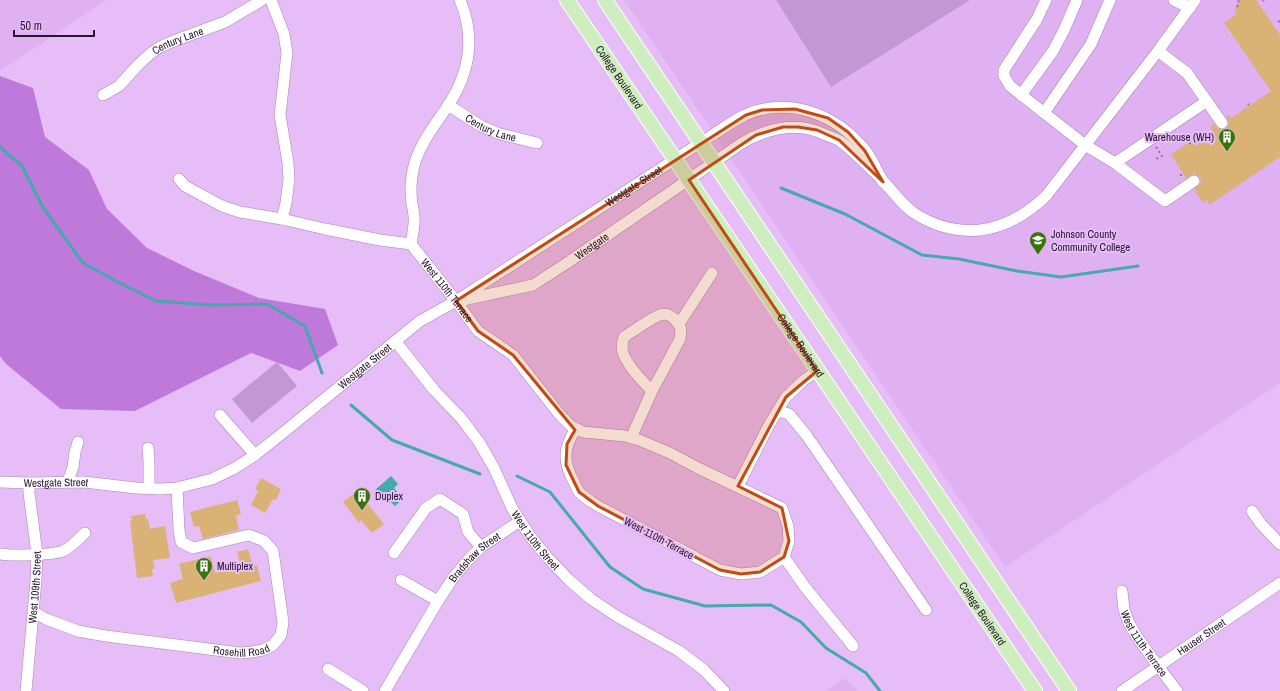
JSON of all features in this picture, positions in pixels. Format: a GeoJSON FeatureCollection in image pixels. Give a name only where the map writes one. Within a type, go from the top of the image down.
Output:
{"type":"FeatureCollection","features":[{"type":"Feature","properties":{"kind":"main road","name":"College Boulevard"},"geometry":{"type":"LineString","coordinates":[[567,0],[1035,691]]}},
{"type":"Feature","properties":{"kind":"main road"},"geometry":{"type":"LineString","coordinates":[[605,0],[1069,691]]}},
{"type":"Feature","properties":{"kind":"street","name":"Century Lane"},"geometry":{"type":"LineString","coordinates":[[103,95],[119,86],[137,66],[160,47],[225,22],[262,0]]}},
{"type":"Feature","properties":{"kind":"street"},"geometry":{"type":"LineString","coordinates":[[271,0],[284,34],[287,53],[280,115],[288,163],[286,203],[282,219]]}},
{"type":"Feature","properties":{"kind":"street"},"geometry":{"type":"LineString","coordinates":[[178,179],[185,186],[222,206],[240,212],[282,219],[380,240],[411,244],[414,222],[411,193],[412,173],[415,163],[420,148],[461,83],[466,70],[469,55],[469,29],[465,12],[460,0]]}},
{"type":"Feature","properties":{"kind":"street"},"geometry":{"type":"LineString","coordinates":[[1046,0],[1037,18],[1004,70],[1004,76],[1010,86],[1085,145],[1115,163],[1165,201],[1194,181]]}},
{"type":"Feature","properties":{"kind":"street"},"geometry":{"type":"LineString","coordinates":[[1021,95],[1053,51],[1077,0]]}},
{"type":"Feature","properties":{"kind":"street"},"geometry":{"type":"LineString","coordinates":[[1044,113],[1091,44],[1110,0]]}},
{"type":"Feature","properties":{"kind":"street"},"geometry":{"type":"LineString","coordinates":[[884,182],[897,198],[913,212],[929,222],[947,229],[970,231],[989,229],[1020,217],[1046,196],[1193,4],[1174,0]]}},
{"type":"Feature","properties":{"kind":"street"},"geometry":{"type":"LineString","coordinates":[[1158,51],[1187,73],[1222,123]]}},
{"type":"Feature","properties":{"kind":"street"},"geometry":{"type":"LineString","coordinates":[[1115,163],[1207,101]]}},
{"type":"Feature","properties":{"kind":"street","name":"Century Lane"},"geometry":{"type":"LineString","coordinates":[[448,105],[481,126],[500,134],[537,143]]}},
{"type":"Feature","properties":{"kind":"street","name":"Westgate Street"},"geometry":{"type":"LineString","coordinates":[[0,482],[29,483],[68,481],[136,488],[178,488],[212,478],[235,468],[255,455],[279,436],[420,321],[456,301],[732,122],[746,115],[762,110],[795,108],[811,111],[828,118],[848,132],[865,151],[884,182]]}},
{"type":"Feature","properties":{"kind":"street","name":"Westgate"},"geometry":{"type":"LineString","coordinates":[[456,301],[533,285],[756,135],[783,128],[798,127],[816,130],[839,140],[884,182]]}},
{"type":"Feature","properties":{"kind":"street","name":"West 110th Terrace"},"geometry":{"type":"LineString","coordinates":[[411,244],[478,331],[513,356],[525,368],[560,415],[576,429],[567,444],[566,465],[579,492],[586,498],[598,506],[720,570],[740,574],[760,572],[784,557]]}},
{"type":"Feature","properties":{"kind":"street"},"geometry":{"type":"LineString","coordinates":[[679,324],[712,273]]}},
{"type":"Feature","properties":{"kind":"street"},"geometry":{"type":"LineString","coordinates":[[631,438],[652,391],[680,338],[681,332],[679,324],[671,316],[662,314],[624,337],[622,347],[623,354],[639,378],[652,391]]}},
{"type":"Feature","properties":{"kind":"street","name":"West 110th Street"},"geometry":{"type":"LineString","coordinates":[[396,342],[434,390],[461,418],[479,442],[494,468],[512,508],[548,558],[591,599],[618,617],[679,651],[704,670],[724,691]]}},
{"type":"Feature","properties":{"kind":"street"},"geometry":{"type":"LineString","coordinates":[[738,486],[769,425],[786,397],[804,380],[817,371]]}},
{"type":"Feature","properties":{"kind":"street"},"geometry":{"type":"LineString","coordinates":[[778,411],[789,414],[807,436],[926,610]]}},
{"type":"Feature","properties":{"kind":"street"},"geometry":{"type":"LineString","coordinates":[[220,415],[255,455]]}},
{"type":"Feature","properties":{"kind":"street"},"geometry":{"type":"LineString","coordinates":[[576,429],[583,432],[613,434],[631,438],[670,453],[782,508],[788,526],[789,541],[784,557],[805,587],[853,646]]}},
{"type":"Feature","properties":{"kind":"street"},"geometry":{"type":"LineString","coordinates":[[68,481],[73,467],[78,442]]}},
{"type":"Feature","properties":{"kind":"street"},"geometry":{"type":"LineString","coordinates":[[148,448],[149,488]]}},
{"type":"Feature","properties":{"kind":"street","name":"West 109th Street"},"geometry":{"type":"LineString","coordinates":[[26,691],[36,580],[36,554],[29,483]]}},
{"type":"Feature","properties":{"kind":"street","name":"Rosehill Road"},"geometry":{"type":"LineString","coordinates":[[34,612],[46,619],[78,632],[106,636],[240,653],[263,650],[273,645],[281,635],[282,622],[273,551],[264,540],[249,535],[193,548],[181,542],[179,530],[178,488]]}},
{"type":"Feature","properties":{"kind":"street"},"geometry":{"type":"LineString","coordinates":[[394,553],[426,508],[440,499],[463,514],[468,532],[482,547]]}},
{"type":"Feature","properties":{"kind":"street"},"geometry":{"type":"LineString","coordinates":[[1252,511],[1265,529],[1280,544]]}},
{"type":"Feature","properties":{"kind":"street","name":"Bradshaw Street"},"geometry":{"type":"LineString","coordinates":[[385,691],[453,578],[468,560],[482,547],[520,521]]}},
{"type":"Feature","properties":{"kind":"street"},"geometry":{"type":"LineString","coordinates":[[0,554],[48,554],[62,552],[71,547],[85,533]]}},
{"type":"Feature","properties":{"kind":"street"},"geometry":{"type":"LineString","coordinates":[[400,580],[438,601]]}},
{"type":"Feature","properties":{"kind":"street","name":"Hauser Street"},"geometry":{"type":"LineString","coordinates":[[1122,691],[1280,583]]}},
{"type":"Feature","properties":{"kind":"street","name":"West 111th Terrace"},"geometry":{"type":"LineString","coordinates":[[1122,591],[1124,610],[1129,623],[1177,691]]}},
{"type":"Feature","properties":{"kind":"street"},"geometry":{"type":"LineString","coordinates":[[328,669],[363,691]]}},
{"type":"Feature","properties":{"kind":"path"},"geometry":{"type":"LineString","coordinates":[[1238,6],[1239,0]]}},
{"type":"Feature","properties":{"kind":"path"},"geometry":{"type":"LineString","coordinates":[[1187,138],[1190,145]]}},
{"type":"Feature","properties":{"kind":"path"},"geometry":{"type":"LineString","coordinates":[[1155,146],[1162,156],[1156,159]]}},
{"type":"Feature","properties":{"kind":"path"},"geometry":{"type":"LineString","coordinates":[[1181,171],[1181,176]]}},
{"type":"Feature","properties":{"kind":"highlighted area"},"geometry":{"type":"Polygon","coordinates":[[[795,109],[828,118],[848,132],[865,151],[883,182],[839,140],[817,130],[798,127],[783,127],[756,135],[689,180],[817,371],[786,397],[738,486],[782,508],[789,541],[784,557],[760,572],[741,574],[720,570],[598,506],[579,492],[566,465],[567,444],[575,430],[513,355],[478,331],[456,301],[746,115],[762,110],[795,109]]]}},
{"type":"Feature","properties":{"kind":"shaded area"},"geometry":{"type":"Polygon","coordinates":[[[0,0],[106,0],[0,71],[0,0]]]}},
{"type":"Feature","properties":{"kind":"shaded area","name":"Johnson County Community College"},"geometry":{"type":"Polygon","coordinates":[[[624,0],[1280,0],[1280,383],[1005,567],[624,0]]]}},
{"type":"Feature","properties":{"kind":"shaded area"},"geometry":{"type":"Polygon","coordinates":[[[776,0],[970,0],[831,87],[776,0]]]}},
{"type":"Feature","properties":{"kind":"shaded area"},"geometry":{"type":"Polygon","coordinates":[[[0,76],[33,88],[45,137],[89,170],[107,209],[147,248],[194,271],[259,298],[325,309],[338,345],[300,371],[251,353],[135,411],[61,409],[6,364],[0,356],[0,76]]]}},
{"type":"Feature","properties":{"kind":"shaded area"},"geometry":{"type":"Polygon","coordinates":[[[277,362],[297,386],[252,423],[232,399],[277,362]]]}},
{"type":"Feature","properties":{"kind":"shaded area"},"geometry":{"type":"Polygon","coordinates":[[[391,476],[398,484],[394,488],[403,499],[395,506],[384,496],[381,498],[375,490],[391,476]]]}},
{"type":"Feature","properties":{"kind":"shaded area"},"geometry":{"type":"Polygon","coordinates":[[[845,678],[858,691],[826,691],[845,678]]]}},
{"type":"Feature","properties":{"kind":"building","name":"Warehouse (WH)"},"geometry":{"type":"Polygon","coordinates":[[[1241,0],[1256,0],[1280,35],[1280,157],[1209,205],[1207,200],[1203,203],[1194,189],[1200,184],[1200,177],[1193,174],[1186,178],[1171,154],[1190,142],[1192,144],[1213,130],[1210,127],[1214,124],[1219,129],[1226,129],[1229,123],[1226,117],[1229,115],[1231,118],[1271,91],[1224,23],[1235,15],[1236,7],[1241,0]]]}},
{"type":"Feature","properties":{"kind":"building"},"geometry":{"type":"Polygon","coordinates":[[[261,478],[281,489],[276,500],[273,499],[265,513],[251,505],[258,491],[255,489],[261,478]]]}},
{"type":"Feature","properties":{"kind":"building","name":"Duplex"},"geometry":{"type":"Polygon","coordinates":[[[357,491],[384,524],[372,533],[361,520],[359,523],[343,502],[357,491]]]}},
{"type":"Feature","properties":{"kind":"building"},"geometry":{"type":"Polygon","coordinates":[[[237,500],[241,514],[236,516],[239,530],[203,539],[199,526],[194,527],[190,512],[237,500]]]}},
{"type":"Feature","properties":{"kind":"building"},"geometry":{"type":"Polygon","coordinates":[[[145,514],[146,519],[148,519],[150,529],[165,526],[170,558],[153,560],[155,569],[152,569],[153,576],[137,578],[130,521],[132,521],[131,516],[145,514]]]}},
{"type":"Feature","properties":{"kind":"building","name":"Multiplex"},"geometry":{"type":"Polygon","coordinates":[[[248,549],[253,566],[257,565],[261,581],[176,603],[170,583],[183,579],[179,564],[211,556],[215,573],[224,570],[225,572],[241,567],[237,552],[248,549]]]}},
{"type":"Feature","properties":{"kind":"waterway"},"geometry":{"type":"LineString","coordinates":[[0,147],[22,166],[42,206],[83,263],[156,301],[210,305],[267,304],[305,326],[322,373]]}},
{"type":"Feature","properties":{"kind":"waterway"},"geometry":{"type":"LineString","coordinates":[[781,188],[845,214],[922,255],[959,259],[1017,271],[1061,277],[1138,266]]}},
{"type":"Feature","properties":{"kind":"waterway"},"geometry":{"type":"LineString","coordinates":[[351,405],[392,440],[480,474]]}},
{"type":"Feature","properties":{"kind":"waterway"},"geometry":{"type":"LineString","coordinates":[[517,476],[550,492],[610,567],[643,589],[705,606],[771,605],[801,622],[826,648],[866,673],[880,691]]}},
{"type":"Feature","properties":{"kind":"place","name":"Warehouse (WH)"},"geometry":{"type":"Point","coordinates":[1227,152]}},
{"type":"Feature","properties":{"kind":"place","name":"Johnson County Community College"},"geometry":{"type":"Point","coordinates":[1038,255]}},
{"type":"Feature","properties":{"kind":"place","name":"Duplex"},"geometry":{"type":"Point","coordinates":[362,511]}},
{"type":"Feature","properties":{"kind":"place","name":"Multiplex"},"geometry":{"type":"Point","coordinates":[204,581]}}]}
